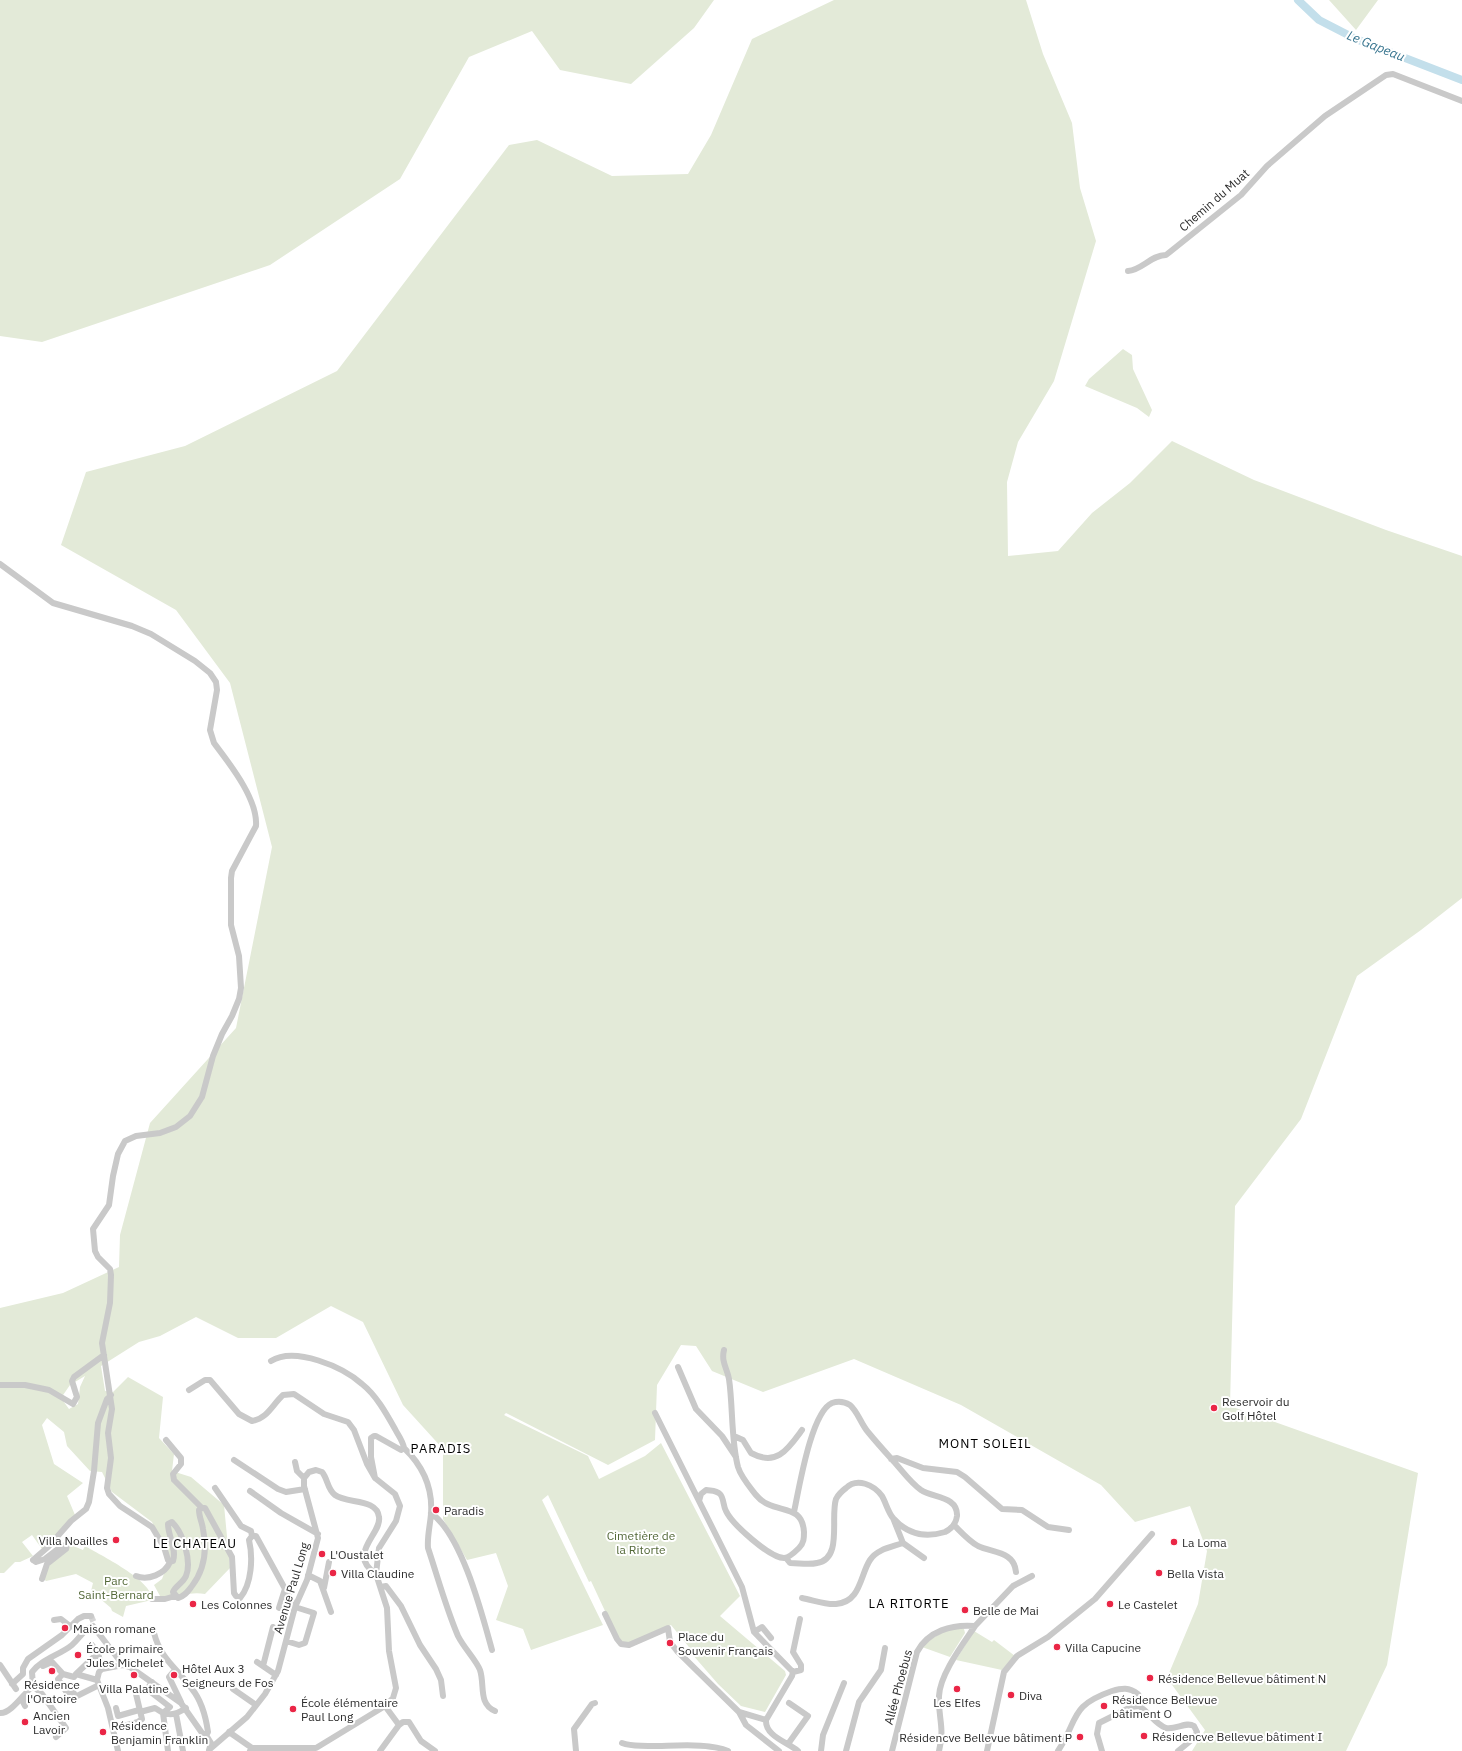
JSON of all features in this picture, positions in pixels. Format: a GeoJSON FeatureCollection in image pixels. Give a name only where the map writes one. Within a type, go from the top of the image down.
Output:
{"type":"FeatureCollection","features":[{"type":"Feature","properties":{"kind":"street","name":"Chemin du Muat"},"geometry":{"type":"LineString","coordinates":[[1128,271],[1137,270],[1160,255],[1166,255],[1241,195],[1267,166],[1325,116],[1386,75],[1392,74],[1462,101]]}},
{"type":"Feature","properties":{"kind":"street"},"geometry":{"type":"LineString","coordinates":[[0,564],[53,603],[132,626],[151,634],[195,661],[210,673],[216,682],[217,690],[210,735],[248,795],[257,819],[256,826],[232,871],[231,878],[231,926],[239,956],[241,976],[239,999],[216,1046],[202,1097],[190,1116],[176,1127],[160,1133],[136,1136],[125,1141],[118,1154],[112,1176],[109,1205],[93,1229],[95,1251],[98,1257],[110,1269],[112,1275],[110,1303],[102,1338],[112,1409],[108,1433],[111,1458],[107,1488],[109,1494],[120,1506],[152,1527],[158,1537],[169,1565]]}},
{"type":"Feature","properties":{"kind":"street"},"geometry":{"type":"LineString","coordinates":[[724,1350],[722,1361],[728,1378],[738,1467],[747,1484],[759,1499],[768,1506],[794,1512],[804,1524],[804,1539],[800,1547],[786,1558]]}},
{"type":"Feature","properties":{"kind":"street"},"geometry":{"type":"LineString","coordinates":[[0,1385],[25,1385],[49,1390],[73,1404],[77,1397],[72,1381],[74,1377],[104,1356]]}},
{"type":"Feature","properties":{"kind":"street"},"geometry":{"type":"LineString","coordinates":[[271,1361],[276,1358],[295,1356],[312,1359],[331,1366],[353,1377],[363,1385],[376,1400],[389,1418],[404,1448],[420,1466],[431,1490],[431,1513],[427,1541],[441,1588],[458,1636],[466,1652],[480,1670],[485,1702],[488,1708],[495,1711]]}},
{"type":"Feature","properties":{"kind":"street"},"geometry":{"type":"LineString","coordinates":[[678,1367],[696,1409],[726,1441],[737,1458]]}},
{"type":"Feature","properties":{"kind":"street"},"geometry":{"type":"LineString","coordinates":[[189,1390],[205,1380],[210,1380],[240,1414],[249,1421],[263,1417],[279,1398],[286,1393],[300,1397],[324,1414],[343,1419],[348,1422],[354,1430],[361,1453],[375,1478],[395,1494],[400,1506],[396,1521],[379,1548],[376,1574],[387,1608],[389,1652],[396,1688],[393,1698],[385,1706],[315,1749],[251,1749],[229,1732]]}},
{"type":"Feature","properties":{"kind":"street"},"geometry":{"type":"LineString","coordinates":[[42,1578],[47,1564],[63,1551],[67,1545],[62,1546],[45,1559],[36,1562],[33,1560],[48,1547],[70,1521],[86,1509],[89,1502],[94,1471],[98,1423],[107,1399],[111,1395]]}},
{"type":"Feature","properties":{"kind":"street"},"geometry":{"type":"LineString","coordinates":[[794,1512],[812,1434],[818,1419],[826,1407],[833,1403],[843,1402],[855,1410],[868,1433],[921,1490],[930,1495],[943,1497],[951,1502],[955,1507],[957,1516],[954,1525],[948,1530],[936,1534],[923,1535],[914,1533],[893,1517]]}},
{"type":"Feature","properties":{"kind":"street"},"geometry":{"type":"LineString","coordinates":[[655,1413],[742,1586],[754,1632],[793,1672]]}},
{"type":"Feature","properties":{"kind":"street"},"geometry":{"type":"LineString","coordinates":[[734,1436],[742,1440],[751,1453],[768,1458],[786,1452],[802,1430]]}},
{"type":"Feature","properties":{"kind":"street"},"geometry":{"type":"LineString","coordinates":[[375,1478],[370,1447],[372,1437],[376,1436],[401,1450],[404,1448]]}},
{"type":"Feature","properties":{"kind":"street"},"geometry":{"type":"LineString","coordinates":[[166,1440],[181,1458],[181,1464],[173,1474],[174,1480],[202,1508],[205,1508],[232,1557],[234,1593],[240,1598],[245,1593],[252,1564],[253,1554],[249,1540],[252,1536],[251,1531],[241,1526],[215,1488]]}},
{"type":"Feature","properties":{"kind":"street"},"geometry":{"type":"LineString","coordinates":[[891,1459],[897,1458],[923,1468],[957,1472],[965,1477],[1002,1509],[1022,1510],[1048,1526],[1069,1530]]}},
{"type":"Feature","properties":{"kind":"street"},"geometry":{"type":"LineString","coordinates":[[234,1460],[278,1489],[286,1492],[305,1489]]}},
{"type":"Feature","properties":{"kind":"street"},"geometry":{"type":"LineString","coordinates":[[295,1462],[297,1471],[304,1478],[309,1472],[320,1470],[324,1474],[330,1490],[336,1496],[359,1501],[373,1507],[377,1511],[379,1522],[367,1542],[365,1553],[368,1567],[376,1574]]}},
{"type":"Feature","properties":{"kind":"street","name":"Avenue Paul Long"},"geometry":{"type":"LineString","coordinates":[[210,1750],[247,1717],[276,1675],[295,1607],[308,1575],[318,1534],[305,1489],[304,1478]]}},
{"type":"Feature","properties":{"kind":"street"},"geometry":{"type":"LineString","coordinates":[[700,1501],[701,1494],[706,1490],[715,1491],[721,1495],[726,1511],[752,1539],[779,1557],[786,1558],[790,1563],[817,1564],[826,1561],[833,1549],[836,1498],[848,1486],[857,1482],[865,1483],[873,1487],[881,1496],[893,1517],[903,1543],[924,1558]]}},
{"type":"Feature","properties":{"kind":"street"},"geometry":{"type":"LineString","coordinates":[[250,1491],[281,1513],[318,1534]]}},
{"type":"Feature","properties":{"kind":"street"},"geometry":{"type":"LineString","coordinates":[[152,1598],[165,1599],[174,1596],[178,1598],[188,1592],[200,1574],[205,1552],[203,1526],[199,1516],[199,1510],[202,1508]]}},
{"type":"Feature","properties":{"kind":"street"},"geometry":{"type":"LineString","coordinates":[[431,1513],[444,1526],[458,1551],[483,1617],[492,1650]]}},
{"type":"Feature","properties":{"kind":"street"},"geometry":{"type":"LineString","coordinates":[[136,1576],[143,1578],[155,1576],[173,1561],[174,1557],[168,1524],[172,1522],[178,1527],[188,1563],[187,1573],[181,1584],[174,1588],[174,1596]]}},
{"type":"Feature","properties":{"kind":"street"},"geometry":{"type":"LineString","coordinates":[[954,1525],[968,1539],[979,1546],[1004,1554],[1011,1559],[1015,1565],[1016,1572]]}},
{"type":"Feature","properties":{"kind":"street"},"geometry":{"type":"LineString","coordinates":[[987,1751],[1004,1672],[1008,1666],[1017,1656],[1048,1637],[1095,1599],[1152,1534]]}},
{"type":"Feature","properties":{"kind":"street"},"geometry":{"type":"LineString","coordinates":[[252,1536],[256,1536],[295,1607],[314,1612],[305,1643],[299,1645],[286,1641]]}},
{"type":"Feature","properties":{"kind":"street"},"geometry":{"type":"LineString","coordinates":[[802,1598],[836,1604],[847,1600],[855,1595],[870,1560],[880,1551],[903,1543]]}},
{"type":"Feature","properties":{"kind":"street"},"geometry":{"type":"LineString","coordinates":[[324,1588],[329,1562]]}},
{"type":"Feature","properties":{"kind":"street"},"geometry":{"type":"LineString","coordinates":[[308,1575],[320,1580],[332,1612]]}},
{"type":"Feature","properties":{"kind":"street"},"geometry":{"type":"LineString","coordinates":[[939,1751],[942,1736],[939,1696],[940,1688],[956,1656],[975,1626],[1013,1586],[1032,1576]]}},
{"type":"Feature","properties":{"kind":"street"},"geometry":{"type":"LineString","coordinates":[[381,1587],[386,1586],[408,1618],[420,1645],[436,1669],[441,1680],[443,1696]]}},
{"type":"Feature","properties":{"kind":"street"},"geometry":{"type":"LineString","coordinates":[[279,1608],[286,1589]]}},
{"type":"Feature","properties":{"kind":"street"},"geometry":{"type":"LineString","coordinates":[[605,1614],[617,1640],[621,1644],[629,1645],[668,1628],[670,1642],[677,1650],[739,1712],[746,1725],[779,1751]]}},
{"type":"Feature","properties":{"kind":"street"},"geometry":{"type":"LineString","coordinates":[[0,1713],[6,1712],[17,1703],[17,1693],[23,1674],[23,1668],[28,1659],[84,1616],[91,1616]]}},
{"type":"Feature","properties":{"kind":"street"},"geometry":{"type":"LineString","coordinates":[[54,1620],[61,1619],[70,1626]]}},
{"type":"Feature","properties":{"kind":"street"},"geometry":{"type":"LineString","coordinates":[[793,1672],[801,1670],[800,1665],[792,1652],[800,1619]]}},
{"type":"Feature","properties":{"kind":"street"},"geometry":{"type":"LineString","coordinates":[[56,1737],[66,1728],[42,1694],[34,1688],[32,1672],[36,1667],[71,1646],[88,1627],[93,1624],[123,1665]]}},
{"type":"Feature","properties":{"kind":"street","name":"Allée Phoebus"},"geometry":{"type":"LineString","coordinates":[[892,1751],[916,1652],[921,1644],[928,1637],[944,1629],[966,1625],[975,1626]]}},
{"type":"Feature","properties":{"kind":"street"},"geometry":{"type":"LineString","coordinates":[[263,1666],[274,1627]]}},
{"type":"Feature","properties":{"kind":"street"},"geometry":{"type":"LineString","coordinates":[[754,1632],[762,1627],[771,1638]]}},
{"type":"Feature","properties":{"kind":"street"},"geometry":{"type":"LineString","coordinates":[[154,1633],[158,1647],[175,1670],[193,1689],[203,1711],[208,1730],[206,1735]]}},
{"type":"Feature","properties":{"kind":"street"},"geometry":{"type":"LineString","coordinates":[[92,1645],[98,1653],[102,1669]]}},
{"type":"Feature","properties":{"kind":"street"},"geometry":{"type":"LineString","coordinates":[[846,1751],[859,1702],[882,1670],[885,1648]]}},
{"type":"Feature","properties":{"kind":"street"},"geometry":{"type":"LineString","coordinates":[[32,1677],[38,1670],[52,1662],[63,1674],[74,1677],[98,1653]]}},
{"type":"Feature","properties":{"kind":"street"},"geometry":{"type":"LineString","coordinates":[[257,1662],[276,1675]]}},
{"type":"Feature","properties":{"kind":"street"},"geometry":{"type":"LineString","coordinates":[[0,1664],[17,1693]]}},
{"type":"Feature","properties":{"kind":"street"},"geometry":{"type":"LineString","coordinates":[[118,1751],[113,1729],[98,1683],[99,1672],[102,1669],[123,1665],[134,1669],[181,1703],[211,1743],[210,1750]]}},
{"type":"Feature","properties":{"kind":"street"},"geometry":{"type":"LineString","coordinates":[[175,1670],[169,1677],[181,1703]]}},
{"type":"Feature","properties":{"kind":"street"},"geometry":{"type":"LineString","coordinates":[[793,1672],[766,1720],[766,1725],[770,1733],[798,1751]]}},
{"type":"Feature","properties":{"kind":"street"},"geometry":{"type":"LineString","coordinates":[[63,1674],[58,1679],[74,1698]]}},
{"type":"Feature","properties":{"kind":"street"},"geometry":{"type":"LineString","coordinates":[[76,1674],[98,1683]]}},
{"type":"Feature","properties":{"kind":"street"},"geometry":{"type":"LineString","coordinates":[[152,1682],[148,1690],[170,1707],[163,1714]]}},
{"type":"Feature","properties":{"kind":"street"},"geometry":{"type":"LineString","coordinates":[[74,1698],[98,1683]]}},
{"type":"Feature","properties":{"kind":"street"},"geometry":{"type":"LineString","coordinates":[[821,1751],[823,1735],[844,1683]]}},
{"type":"Feature","properties":{"kind":"street"},"geometry":{"type":"LineString","coordinates":[[17,1693],[34,1688]]}},
{"type":"Feature","properties":{"kind":"street"},"geometry":{"type":"LineString","coordinates":[[25,1706],[22,1702],[34,1688]]}},
{"type":"Feature","properties":{"kind":"street"},"geometry":{"type":"LineString","coordinates":[[1058,1751],[1076,1714],[1087,1702],[1106,1693],[1125,1688],[1138,1694],[1141,1699],[1139,1706]]}},
{"type":"Feature","properties":{"kind":"street"},"geometry":{"type":"LineString","coordinates":[[233,1689],[256,1705]]}},
{"type":"Feature","properties":{"kind":"street"},"geometry":{"type":"LineString","coordinates":[[72,1690],[74,1698]]}},
{"type":"Feature","properties":{"kind":"street"},"geometry":{"type":"LineString","coordinates":[[113,1729],[138,1722],[142,1719],[136,1694]]}},
{"type":"Feature","properties":{"kind":"street"},"geometry":{"type":"LineString","coordinates":[[576,1751],[574,1729],[592,1704],[595,1703]]}},
{"type":"Feature","properties":{"kind":"street"},"geometry":{"type":"LineString","coordinates":[[788,1744],[808,1716],[790,1703]]}},
{"type":"Feature","properties":{"kind":"street"},"geometry":{"type":"LineString","coordinates":[[385,1706],[399,1725]]}},
{"type":"Feature","properties":{"kind":"street"},"geometry":{"type":"LineString","coordinates":[[1102,1751],[1097,1734],[1099,1723],[1133,1706],[1139,1706],[1148,1711],[1159,1724],[1165,1727],[1174,1728],[1189,1724],[1194,1726],[1197,1732],[1196,1737],[1178,1751]]}},
{"type":"Feature","properties":{"kind":"street"},"geometry":{"type":"LineString","coordinates":[[116,1708],[118,1716],[155,1708],[163,1714],[170,1715],[176,1714],[186,1708]]}},
{"type":"Feature","properties":{"kind":"street"},"geometry":{"type":"LineString","coordinates":[[739,1712],[766,1720]]}},
{"type":"Feature","properties":{"kind":"street"},"geometry":{"type":"LineString","coordinates":[[163,1714],[168,1751]]}},
{"type":"Feature","properties":{"kind":"street"},"geometry":{"type":"LineString","coordinates":[[176,1714],[183,1751]]}},
{"type":"Feature","properties":{"kind":"street"},"geometry":{"type":"LineString","coordinates":[[380,1751],[399,1725],[403,1722],[409,1722],[421,1741],[435,1751]]}},
{"type":"Feature","properties":{"kind":"street"},"geometry":{"type":"LineString","coordinates":[[622,1743],[627,1747],[648,1750],[711,1748],[728,1751]]}},
{"type":"Feature","properties":{"kind":"green space"},"geometry":{"type":"Polygon","coordinates":[[[0,0],[714,0],[694,28],[631,84],[560,70],[532,31],[469,57],[400,179],[270,265],[42,342],[0,336],[0,0]]]}},
{"type":"Feature","properties":{"kind":"green space","name":"Cimetière de la Ritorte"},"geometry":{"type":"Polygon","coordinates":[[[834,0],[1026,0],[1043,54],[1072,123],[1080,188],[1096,241],[1054,381],[1018,442],[1007,482],[1008,556],[1058,551],[1092,513],[1130,483],[1172,441],[1254,480],[1386,530],[1462,556],[1462,898],[1421,930],[1357,976],[1301,1119],[1235,1206],[1230,1406],[1418,1473],[1387,1665],[1346,1751],[1192,1751],[1205,1730],[1167,1678],[1198,1604],[1207,1551],[1190,1506],[1135,1522],[1101,1485],[961,1405],[854,1359],[763,1392],[712,1371],[696,1346],[681,1345],[657,1385],[655,1440],[608,1465],[506,1413],[504,1415],[588,1456],[599,1479],[645,1456],[661,1443],[740,1596],[720,1616],[785,1671],[786,1675],[765,1712],[741,1706],[718,1684],[692,1654],[693,1652],[671,1625],[628,1643],[622,1643],[618,1639],[548,1495],[542,1500],[603,1625],[531,1650],[523,1629],[496,1620],[508,1586],[496,1553],[467,1560],[443,1519],[443,1449],[403,1405],[363,1322],[331,1306],[276,1338],[238,1338],[196,1317],[160,1336],[139,1342],[101,1366],[105,1391],[113,1392],[128,1377],[163,1397],[159,1438],[174,1454],[172,1471],[191,1477],[224,1505],[230,1568],[205,1594],[194,1593],[160,1596],[154,1585],[162,1579],[170,1558],[152,1522],[112,1492],[102,1472],[90,1471],[67,1446],[64,1432],[47,1418],[42,1425],[54,1464],[83,1483],[67,1496],[75,1515],[42,1549],[32,1535],[22,1542],[33,1556],[20,1562],[15,1562],[4,1573],[0,1573],[0,1308],[63,1293],[119,1267],[120,1235],[150,1123],[236,1028],[272,847],[230,683],[176,610],[61,545],[86,472],[185,446],[337,371],[509,145],[537,140],[612,176],[688,174],[711,135],[752,39],[834,0]],[[85,1376],[70,1385],[61,1398],[69,1409],[78,1404],[80,1387],[85,1376]]]}},
{"type":"Feature","properties":{"kind":"green space"},"geometry":{"type":"Polygon","coordinates":[[[1329,0],[1378,0],[1356,30],[1329,0]]]}},
{"type":"Feature","properties":{"kind":"green space"},"geometry":{"type":"Polygon","coordinates":[[[1123,349],[1132,355],[1133,369],[1152,410],[1149,417],[1137,408],[1085,386],[1089,379],[1123,349]]]}},
{"type":"Feature","properties":{"kind":"green space","name":"Parc Saint-Bernard"},"geometry":{"type":"Polygon","coordinates":[[[71,1545],[83,1550],[85,1546],[125,1569],[144,1585],[150,1593],[152,1600],[126,1606],[123,1617],[112,1611],[111,1608],[91,1591],[93,1583],[76,1574],[46,1581],[43,1578],[48,1564],[71,1545]]]}},
{"type":"Feature","properties":{"kind":"green space"},"geometry":{"type":"Polygon","coordinates":[[[952,1629],[964,1629],[965,1633],[950,1657],[922,1647],[936,1636],[952,1629]]]}},
{"type":"Feature","properties":{"kind":"green space"},"geometry":{"type":"Polygon","coordinates":[[[974,1631],[992,1642],[994,1640],[1015,1656],[1002,1670],[956,1660],[974,1631]]]}},
{"type":"Feature","properties":{"kind":"waterway","name":"Le Gapeau"},"geometry":{"type":"LineString","coordinates":[[1298,0],[1319,20],[1356,39],[1462,80]]}},
{"type":"Feature","properties":{"kind":"tunnel"},"geometry":{"type":"LineString","coordinates":[[91,1616],[94,1623]]}},
{"type":"Feature","properties":{"kind":"place","name":"Reservoir du Golf Hôtel"},"geometry":{"type":"Point","coordinates":[1214,1408]}},
{"type":"Feature","properties":{"kind":"place","name":"Paradis"},"geometry":{"type":"Point","coordinates":[436,1510]}},
{"type":"Feature","properties":{"kind":"place","name":"Villa Noailles"},"geometry":{"type":"Point","coordinates":[116,1540]}},
{"type":"Feature","properties":{"kind":"place","name":"La Loma"},"geometry":{"type":"Point","coordinates":[1174,1542]}},
{"type":"Feature","properties":{"kind":"place","name":"L'Oustalet"},"geometry":{"type":"Point","coordinates":[322,1554]}},
{"type":"Feature","properties":{"kind":"place","name":"Villa Claudine"},"geometry":{"type":"Point","coordinates":[333,1573]}},
{"type":"Feature","properties":{"kind":"place","name":"Bella Vista"},"geometry":{"type":"Point","coordinates":[1159,1573]}},
{"type":"Feature","properties":{"kind":"place","name":"Les Colonnes"},"geometry":{"type":"Point","coordinates":[193,1604]}},
{"type":"Feature","properties":{"kind":"place","name":"Le Castelet"},"geometry":{"type":"Point","coordinates":[1110,1604]}},
{"type":"Feature","properties":{"kind":"place","name":"Belle de Mai"},"geometry":{"type":"Point","coordinates":[965,1610]}},
{"type":"Feature","properties":{"kind":"place","name":"Maison romane"},"geometry":{"type":"Point","coordinates":[65,1628]}},
{"type":"Feature","properties":{"kind":"place","name":"Place du Souvenir Français"},"geometry":{"type":"Point","coordinates":[670,1643]}},
{"type":"Feature","properties":{"kind":"place","name":"Villa Capucine"},"geometry":{"type":"Point","coordinates":[1057,1647]}},
{"type":"Feature","properties":{"kind":"place","name":"École primaire Jules Michelet"},"geometry":{"type":"Point","coordinates":[78,1655]}},
{"type":"Feature","properties":{"kind":"place","name":"Résidence l'Oratoire"},"geometry":{"type":"Point","coordinates":[52,1671]}},
{"type":"Feature","properties":{"kind":"place","name":"Villa Palatine"},"geometry":{"type":"Point","coordinates":[134,1675]}},
{"type":"Feature","properties":{"kind":"place","name":"Hôtel Aux 3 Seigneurs de Fos"},"geometry":{"type":"Point","coordinates":[174,1675]}},
{"type":"Feature","properties":{"kind":"place","name":"Résidence Bellevue bâtiment N"},"geometry":{"type":"Point","coordinates":[1150,1678]}},
{"type":"Feature","properties":{"kind":"place","name":"Les Elfes"},"geometry":{"type":"Point","coordinates":[957,1689]}},
{"type":"Feature","properties":{"kind":"place","name":"Diva"},"geometry":{"type":"Point","coordinates":[1011,1695]}},
{"type":"Feature","properties":{"kind":"place","name":"Résidence Bellevue bâtiment O"},"geometry":{"type":"Point","coordinates":[1104,1706]}},
{"type":"Feature","properties":{"kind":"place","name":"École élémentaire Paul Long"},"geometry":{"type":"Point","coordinates":[293,1709]}},
{"type":"Feature","properties":{"kind":"place","name":"Ancien Lavoir"},"geometry":{"type":"Point","coordinates":[25,1722]}},
{"type":"Feature","properties":{"kind":"place","name":"Résidence Benjamin Franklin"},"geometry":{"type":"Point","coordinates":[103,1732]}},
{"type":"Feature","properties":{"kind":"place","name":"Résidencve Bellevue bâtiment I"},"geometry":{"type":"Point","coordinates":[1144,1736]}},
{"type":"Feature","properties":{"kind":"place","name":"Résidencve Bellevue bâtiment P"},"geometry":{"type":"Point","coordinates":[1080,1737]}},
{"type":"Feature","properties":{"kind":"district","name":"MONT SOLEIL"},"geometry":{"type":"Point","coordinates":[985,1443]}},
{"type":"Feature","properties":{"kind":"district","name":"PARADIS"},"geometry":{"type":"Point","coordinates":[441,1448]}},
{"type":"Feature","properties":{"kind":"district","name":"LE CHATEAU"},"geometry":{"type":"Point","coordinates":[195,1543]}},
{"type":"Feature","properties":{"kind":"district","name":"LA RITORTE"},"geometry":{"type":"Point","coordinates":[909,1603]}}]}
